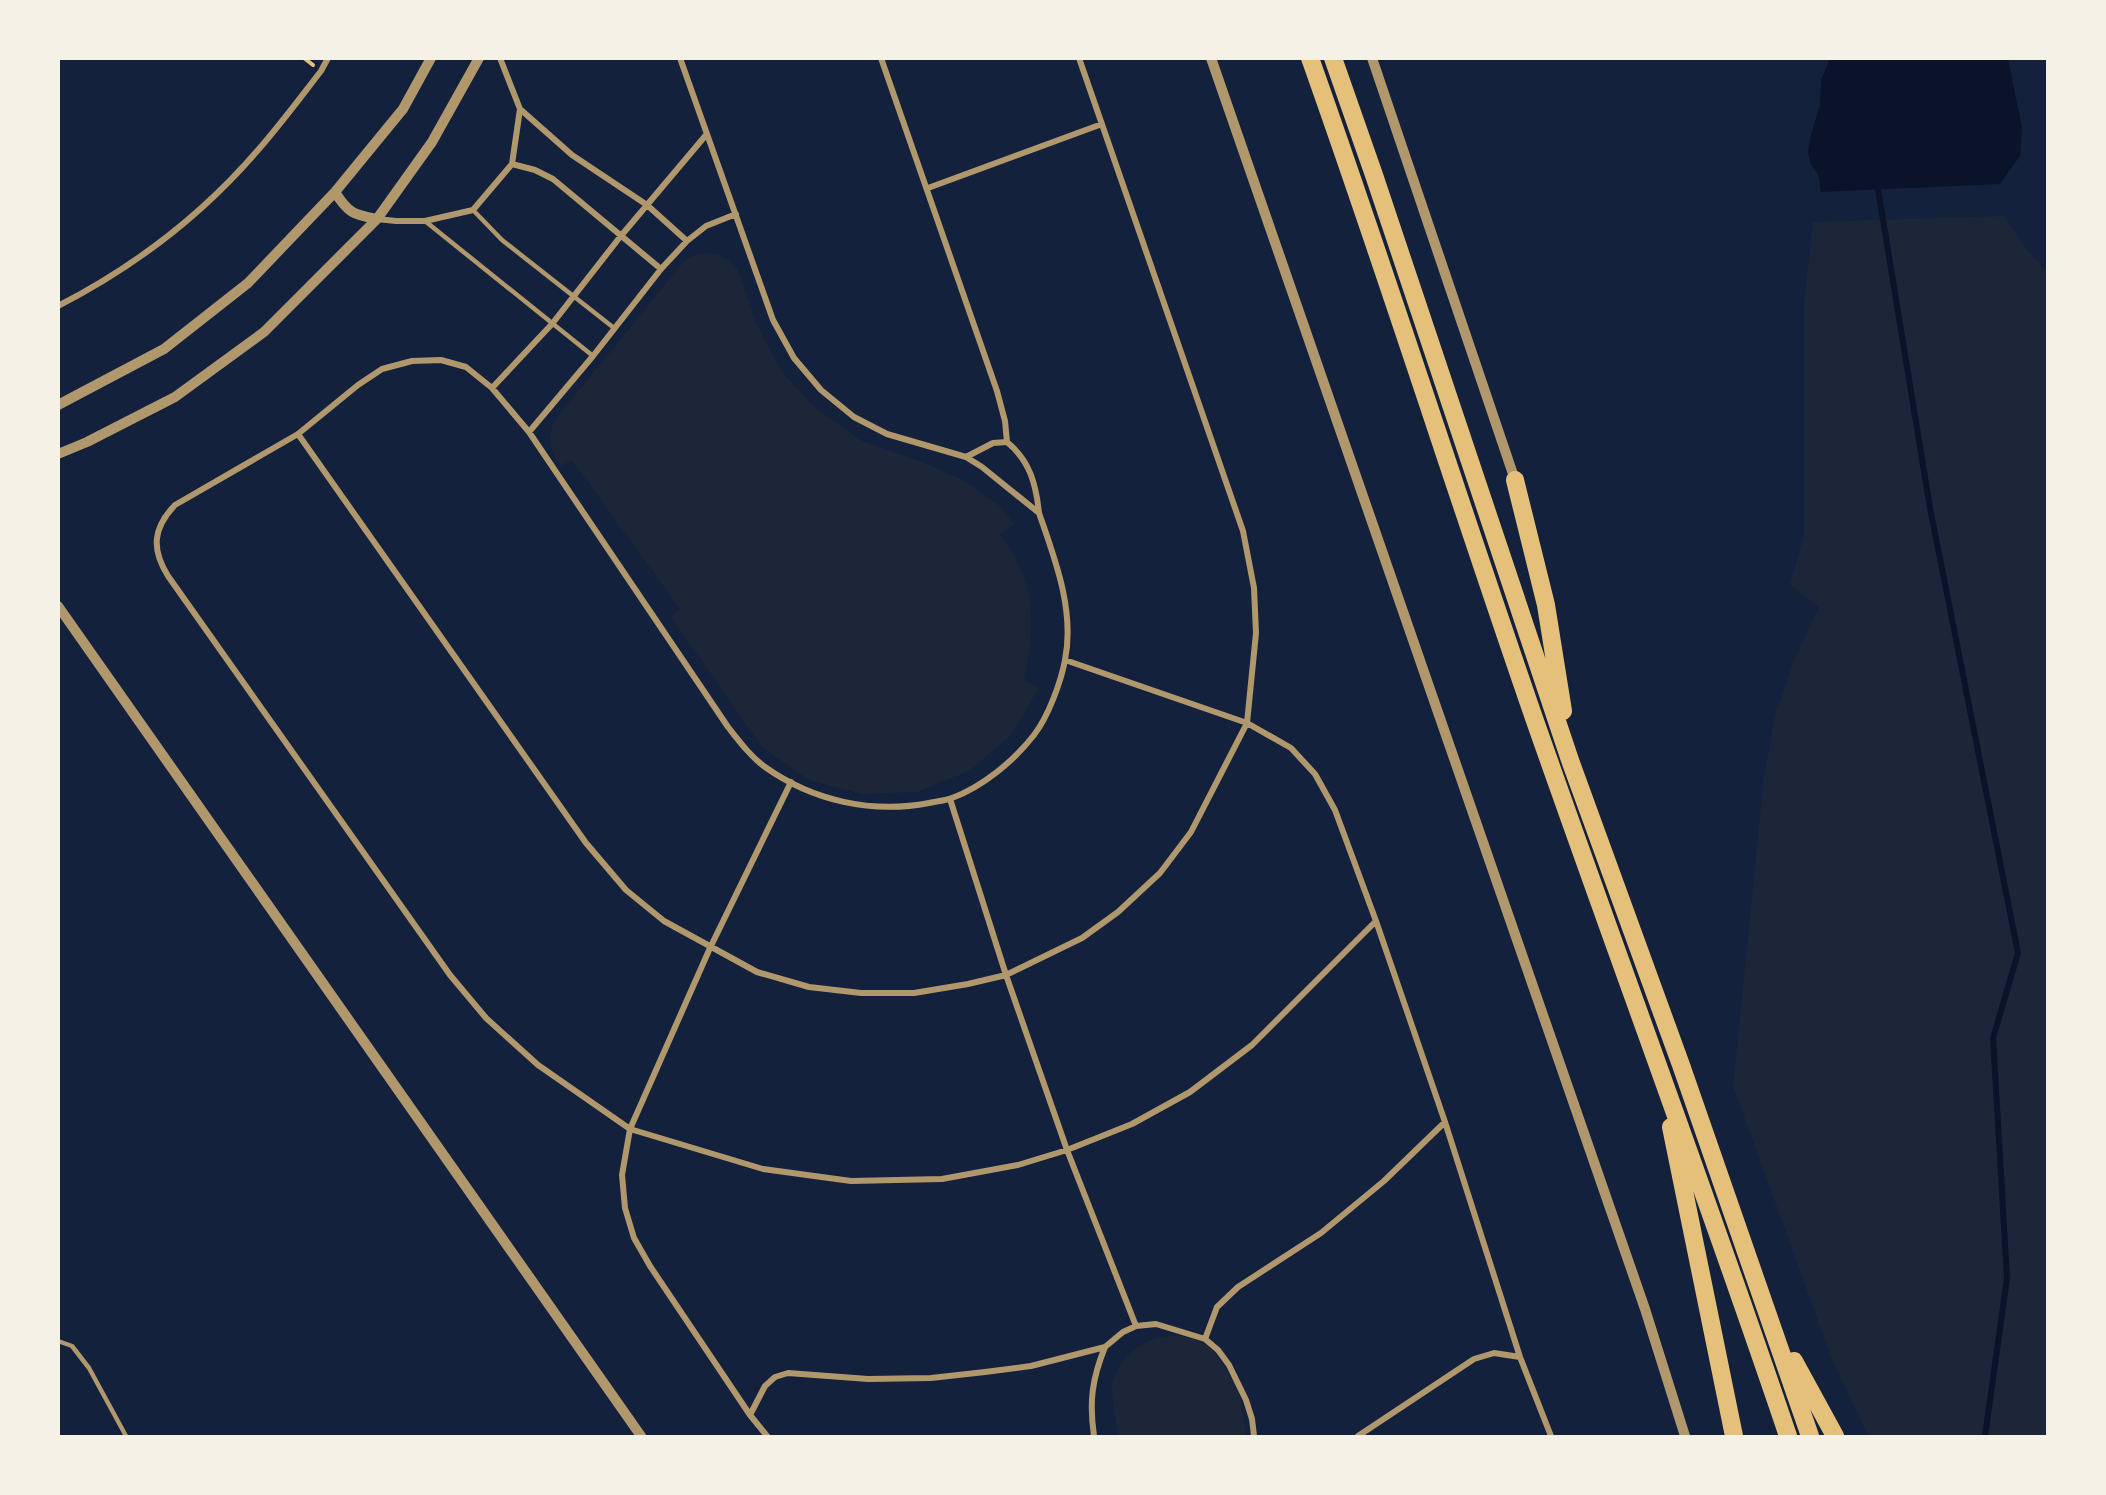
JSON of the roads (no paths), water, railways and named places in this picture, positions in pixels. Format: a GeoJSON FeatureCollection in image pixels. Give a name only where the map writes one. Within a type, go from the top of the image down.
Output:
{"type":"FeatureCollection","features":[{"type":"Feature","properties":{"kind":"highway"},"geometry":{"type":"LineString","coordinates":[[1310,58],[1354,181],[1534,717],[1658,1061],[1788,1437]]}},
{"type":"Feature","properties":{"kind":"highway"},"geometry":{"type":"LineString","coordinates":[[1333,58],[1571,763],[1810,1437]]}},
{"type":"Feature","properties":{"kind":"highway"},"geometry":{"type":"LineString","coordinates":[[1515,480],[1546,605],[1571,763]]}},
{"type":"Feature","properties":{"kind":"highway"},"geometry":{"type":"LineString","coordinates":[[1658,1061],[1734,1437]]}},
{"type":"Feature","properties":{"kind":"highway"},"geometry":{"type":"LineString","coordinates":[[1764,1302],[1834,1437]]}},
{"type":"Feature","properties":{"kind":"street"},"geometry":{"type":"LineString","coordinates":[[58,306],[135,261],[185,223],[216,195],[259,149],[321,72],[328,58]]}},
{"type":"Feature","properties":{"kind":"street"},"geometry":{"type":"LineString","coordinates":[[58,405],[164,349],[248,283],[335,192],[403,109],[431,58]]}},
{"type":"Feature","properties":{"kind":"street"},"geometry":{"type":"LineString","coordinates":[[58,454],[87,442],[175,397],[264,332],[377,219],[432,142],[479,58]]}},
{"type":"Feature","properties":{"kind":"street"},"geometry":{"type":"LineString","coordinates":[[500,58],[520,109],[572,155],[647,205],[687,241]]}},
{"type":"Feature","properties":{"kind":"street"},"geometry":{"type":"LineString","coordinates":[[680,58],[773,320],[794,358],[821,390],[854,417],[887,434],[966,457],[982,467],[1039,513]]}},
{"type":"Feature","properties":{"kind":"street"},"geometry":{"type":"LineString","coordinates":[[881,58],[997,391],[1005,421],[1007,442]]}},
{"type":"Feature","properties":{"kind":"street"},"geometry":{"type":"LineString","coordinates":[[298,434],[586,843],[626,891],[664,921],[757,972],[809,987],[861,993],[914,993],[1006,975],[1082,938],[1118,912],[1160,873],[1191,832],[1247,723],[1256,633],[1254,588],[1243,531],[1079,58]]}},
{"type":"Feature","properties":{"kind":"street"},"geometry":{"type":"LineString","coordinates":[[1211,58],[1645,1310],[1685,1437]]}},
{"type":"Feature","properties":{"kind":"street"},"geometry":{"type":"LineString","coordinates":[[1372,58],[1515,480]]}},
{"type":"Feature","properties":{"kind":"street"},"geometry":{"type":"LineString","coordinates":[[335,192],[343,205],[354,214],[377,219],[425,221],[473,210],[512,164],[520,109]]}},
{"type":"Feature","properties":{"kind":"street"},"geometry":{"type":"LineString","coordinates":[[928,188],[1102,124]]}},
{"type":"Feature","properties":{"kind":"street"},"geometry":{"type":"LineString","coordinates":[[492,388],[552,324],[620,237],[706,135]]}},
{"type":"Feature","properties":{"kind":"street"},"geometry":{"type":"LineString","coordinates":[[512,164],[535,170],[553,179],[620,237],[661,268]]}},
{"type":"Feature","properties":{"kind":"street"},"geometry":{"type":"LineString","coordinates":[[529,432],[593,356],[661,268],[687,241],[706,226],[736,214]]}},
{"type":"Feature","properties":{"kind":"street"},"geometry":{"type":"LineString","coordinates":[[966,457],[993,443],[1007,442],[1019,452],[1030,470],[1036,487],[1039,513],[1058,567],[1065,607],[1067,636],[1065,660],[1050,706],[1035,734],[1013,758],[971,789],[950,799],[910,806],[880,807],[852,804],[829,798],[807,791],[764,766],[728,727],[529,432],[492,388],[466,367],[441,360],[412,361],[382,369],[358,385],[298,434],[175,505],[165,516],[157,536],[156,549],[162,567],[450,975],[486,1018],[538,1065],[630,1129],[763,1169],[851,1181],[942,1179],[1018,1165],[1067,1150],[1132,1124],[1190,1092],[1252,1045],[1376,921]]}},
{"type":"Feature","properties":{"kind":"street"},"geometry":{"type":"LineString","coordinates":[[58,606],[640,1437]]}},
{"type":"Feature","properties":{"kind":"street"},"geometry":{"type":"LineString","coordinates":[[1065,660],[1247,723],[1290,748],[1316,774],[1335,810],[1376,921],[1445,1122],[1520,1357],[1551,1437]]}},
{"type":"Feature","properties":{"kind":"street"},"geometry":{"type":"LineString","coordinates":[[767,1437],[650,1266],[634,1238],[625,1208],[622,1175],[630,1129],[710,948],[791,782]]}},
{"type":"Feature","properties":{"kind":"street"},"geometry":{"type":"LineString","coordinates":[[950,799],[1006,975],[1067,1150],[1136,1326]]}},
{"type":"Feature","properties":{"kind":"street"},"geometry":{"type":"LineString","coordinates":[[1205,1339],[1217,1307],[1238,1287],[1321,1233],[1384,1181],[1445,1122]]}},
{"type":"Feature","properties":{"kind":"street"},"geometry":{"type":"LineString","coordinates":[[750,1415],[765,1386],[775,1377],[788,1373],[868,1379],[931,1378],[1030,1366],[1105,1347],[1123,1332],[1136,1326],[1156,1324],[1205,1339],[1218,1350],[1239,1384],[1252,1419],[1254,1437]]}},
{"type":"Feature","properties":{"kind":"street"},"geometry":{"type":"LineString","coordinates":[[1094,1437],[1092,1387],[1095,1370],[1105,1347]]}},
{"type":"Feature","properties":{"kind":"street"},"geometry":{"type":"LineString","coordinates":[[1358,1437],[1474,1359],[1494,1353],[1520,1357]]}},
{"type":"Feature","properties":{"kind":"lane"},"geometry":{"type":"LineString","coordinates":[[473,210],[502,240],[614,328]]}},
{"type":"Feature","properties":{"kind":"lane"},"geometry":{"type":"LineString","coordinates":[[425,221],[593,356]]}},
{"type":"Feature","properties":{"kind":"lane"},"geometry":{"type":"LineString","coordinates":[[58,1341],[72,1346],[89,1368],[126,1437]]}},
{"type":"Feature","properties":{"kind":"waterway"},"geometry":{"type":"LineString","coordinates":[[1880,183],[1878,189],[1930,508],[2018,953],[1993,1038],[2007,1278],[1985,1436]]}}]}
